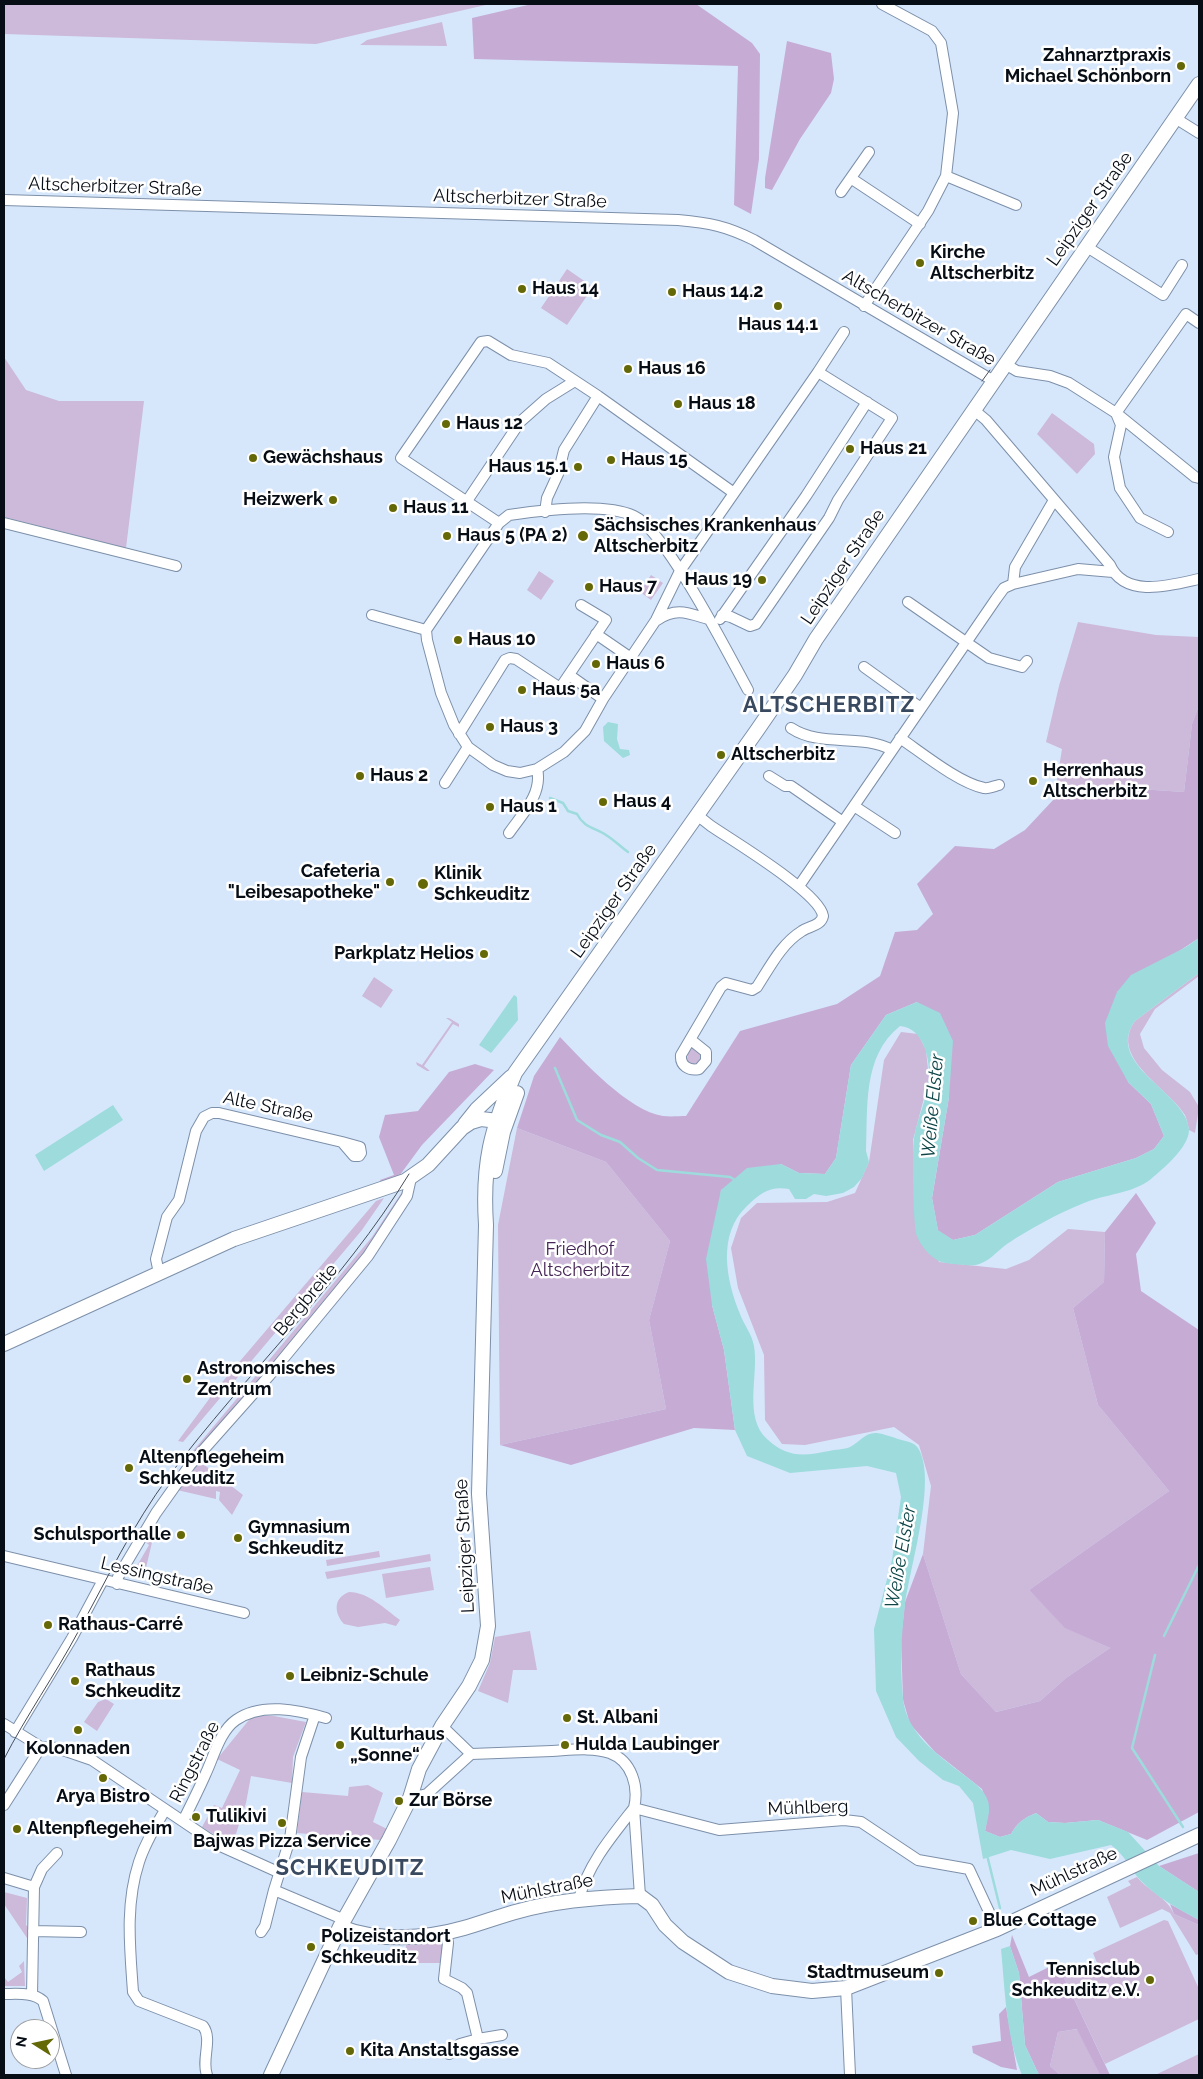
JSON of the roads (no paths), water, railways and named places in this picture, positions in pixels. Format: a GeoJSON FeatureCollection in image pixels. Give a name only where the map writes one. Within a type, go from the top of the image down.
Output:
{"type":"FeatureCollection","features":[{"type":"Feature","properties":{"kind":"street"},"geometry":{"type":"LineString","coordinates":[[864,306],[920,224],[946,176],[953,114],[941,42],[932,31],[882,4]]}},
{"type":"Feature","properties":{"kind":"street","name":"Leipziger Straße"},"geometry":{"type":"LineString","coordinates":[[462,1128],[515,1073],[541,1038],[758,729],[822,631],[1199,84]]}},
{"type":"Feature","properties":{"kind":"street"},"geometry":{"type":"LineString","coordinates":[[1176,118],[1199,133]]}},
{"type":"Feature","properties":{"kind":"street"},"geometry":{"type":"LineString","coordinates":[[841,192],[869,152]]}},
{"type":"Feature","properties":{"kind":"street"},"geometry":{"type":"LineString","coordinates":[[946,176],[1016,205]]}},
{"type":"Feature","properties":{"kind":"street"},"geometry":{"type":"LineString","coordinates":[[852,178],[920,224]]}},
{"type":"Feature","properties":{"kind":"street","name":"Altscherbitzer Straße"},"geometry":{"type":"LineString","coordinates":[[4,200],[678,220],[710,223],[730,228],[754,240],[864,306],[994,380]]}},
{"type":"Feature","properties":{"kind":"street"},"geometry":{"type":"LineString","coordinates":[[1087,246],[1163,295],[1182,265]]}},
{"type":"Feature","properties":{"kind":"street"},"geometry":{"type":"LineString","coordinates":[[1116,413],[1186,314],[1199,323]]}},
{"type":"Feature","properties":{"kind":"street"},"geometry":{"type":"LineString","coordinates":[[748,690],[680,571],[653,533],[636,516],[606,509],[509,515],[500,524],[426,630],[441,693],[459,734],[468,747],[493,765],[507,772],[520,773],[538,769],[564,752],[584,731],[656,620],[680,571],[844,332]]}},
{"type":"Feature","properties":{"kind":"street"},"geometry":{"type":"LineString","coordinates":[[500,524],[401,458],[481,342],[488,341],[519,358],[548,364],[598,396],[734,493]]}},
{"type":"Feature","properties":{"kind":"street"},"geometry":{"type":"LineString","coordinates":[[1005,364],[1017,371],[1050,376],[1069,382],[1116,413],[1195,477],[1199,478]]}},
{"type":"Feature","properties":{"kind":"street"},"geometry":{"type":"LineString","coordinates":[[722,615],[750,626],[756,624],[829,518],[838,500],[892,418],[818,372]]}},
{"type":"Feature","properties":{"kind":"street"},"geometry":{"type":"LineString","coordinates":[[467,501],[520,422],[546,399],[575,381]]}},
{"type":"Feature","properties":{"kind":"street"},"geometry":{"type":"LineString","coordinates":[[544,512],[547,498],[558,474],[564,450],[598,396]]}},
{"type":"Feature","properties":{"kind":"street"},"geometry":{"type":"LineString","coordinates":[[711,623],[722,615],[792,516],[867,402]]}},
{"type":"Feature","properties":{"kind":"street"},"geometry":{"type":"LineString","coordinates":[[974,410],[986,420],[1110,565],[1113,572]]}},
{"type":"Feature","properties":{"kind":"street"},"geometry":{"type":"LineString","coordinates":[[1116,413],[1121,425],[1114,457],[1120,488],[1140,518],[1168,532]]}},
{"type":"Feature","properties":{"kind":"street"},"geometry":{"type":"LineString","coordinates":[[1120,436],[1142,435]]}},
{"type":"Feature","properties":{"kind":"street"},"geometry":{"type":"LineString","coordinates":[[1013,584],[1015,567],[1054,500]]}},
{"type":"Feature","properties":{"kind":"street"},"geometry":{"type":"LineString","coordinates":[[4,523],[176,566]]}},
{"type":"Feature","properties":{"kind":"street"},"geometry":{"type":"LineString","coordinates":[[799,886],[1004,588],[1013,584],[1078,568],[1113,572],[1130,583],[1152,588],[1162,588],[1199,579]]}},
{"type":"Feature","properties":{"kind":"street"},"geometry":{"type":"LineString","coordinates":[[908,602],[989,658],[1022,667],[1027,661]]}},
{"type":"Feature","properties":{"kind":"street"},"geometry":{"type":"LineString","coordinates":[[459,734],[504,660],[516,659],[560,688],[606,620],[581,605]]}},
{"type":"Feature","properties":{"kind":"street"},"geometry":{"type":"LineString","coordinates":[[656,620],[666,613],[676,611],[711,623]]}},
{"type":"Feature","properties":{"kind":"street"},"geometry":{"type":"LineString","coordinates":[[372,615],[426,630]]}},
{"type":"Feature","properties":{"kind":"street"},"geometry":{"type":"LineString","coordinates":[[596,634],[631,658]]}},
{"type":"Feature","properties":{"kind":"street"},"geometry":{"type":"LineString","coordinates":[[864,668],[921,708]]}},
{"type":"Feature","properties":{"kind":"street"},"geometry":{"type":"LineString","coordinates":[[569,675],[603,699]]}},
{"type":"Feature","properties":{"kind":"street"},"geometry":{"type":"LineString","coordinates":[[791,728],[808,737],[871,743],[882,745],[892,750]]}},
{"type":"Feature","properties":{"kind":"street"},"geometry":{"type":"LineString","coordinates":[[900,738],[939,765],[966,780],[985,788],[999,785]]}},
{"type":"Feature","properties":{"kind":"street"},"geometry":{"type":"LineString","coordinates":[[445,783],[468,747]]}},
{"type":"Feature","properties":{"kind":"street"},"geometry":{"type":"LineString","coordinates":[[509,833],[538,789],[540,778],[538,769]]}},
{"type":"Feature","properties":{"kind":"street"},"geometry":{"type":"LineString","coordinates":[[768,776],[785,786],[791,786],[843,822]]}},
{"type":"Feature","properties":{"kind":"street"},"geometry":{"type":"LineString","coordinates":[[854,806],[895,832]]}},
{"type":"Feature","properties":{"kind":"street"},"geometry":{"type":"LineString","coordinates":[[691,1040],[721,987],[726,983],[752,990],[757,987],[784,947],[801,931],[820,922],[823,916],[820,906],[799,886],[710,826],[697,815]]}},
{"type":"Feature","properties":{"kind":"street","name":"Leipziger Straße"},"geometry":{"type":"LineString","coordinates":[[271,2075],[342,1924],[410,1798],[418,1769],[442,1726],[469,1686],[482,1660],[488,1626],[479,1494],[486,1225],[484,1195],[490,1141],[541,1038]]}},
{"type":"Feature","properties":{"kind":"street","name":"Leipziger Straße"},"geometry":{"type":"LineString","coordinates":[[507,1105],[515,1073]]}},
{"type":"Feature","properties":{"kind":"street"},"geometry":{"type":"LineString","coordinates":[[485,1103],[507,1105]]}},
{"type":"Feature","properties":{"kind":"street","name":"Alte Straße"},"geometry":{"type":"LineString","coordinates":[[158,1273],[156,1259],[167,1217],[180,1200],[196,1131],[204,1117],[212,1113],[219,1113],[342,1142]]}},
{"type":"Feature","properties":{"kind":"street"},"geometry":{"type":"LineString","coordinates":[[4,1344],[234,1239],[398,1184],[411,1178],[428,1165],[462,1128],[476,1120],[501,1121]]}},
{"type":"Feature","properties":{"kind":"street","name":"Leipziger Straße"},"geometry":{"type":"LineString","coordinates":[[486,1225],[501,1121]]}},
{"type":"Feature","properties":{"kind":"street","name":"Bergbreite"},"geometry":{"type":"LineString","coordinates":[[117,1584],[118,1578],[156,1513],[190,1465],[269,1376],[368,1256],[407,1196],[411,1178]]}},
{"type":"Feature","properties":{"kind":"street","name":"Lessingstraße"},"geometry":{"type":"LineString","coordinates":[[4,1556],[244,1614]]}},
{"type":"Feature","properties":{"kind":"street"},"geometry":{"type":"LineString","coordinates":[[16,1732],[72,1638],[103,1580]]}},
{"type":"Feature","properties":{"kind":"street","name":"Ringstraße"},"geometry":{"type":"LineString","coordinates":[[182,1821],[222,1737],[234,1720],[248,1713],[264,1710],[297,1711],[326,1718]]}},
{"type":"Feature","properties":{"kind":"street"},"geometry":{"type":"LineString","coordinates":[[261,1932],[265,1926],[278,1872],[291,1830],[301,1757],[315,1715]]}},
{"type":"Feature","properties":{"kind":"street"},"geometry":{"type":"LineString","coordinates":[[4,1724],[41,1747],[57,1748],[92,1760],[218,1845],[278,1872]]}},
{"type":"Feature","properties":{"kind":"street"},"geometry":{"type":"LineString","coordinates":[[442,1726],[471,1754]]}},
{"type":"Feature","properties":{"kind":"street"},"geometry":{"type":"LineString","coordinates":[[4,1806],[41,1747]]}},
{"type":"Feature","properties":{"kind":"street"},"geometry":{"type":"LineString","coordinates":[[410,1798],[427,1794],[471,1754],[590,1749],[611,1754],[624,1764],[636,1782],[637,1797],[634,1808],[640,1896]]}},
{"type":"Feature","properties":{"kind":"street"},"geometry":{"type":"LineString","coordinates":[[579,1899],[588,1873],[602,1850],[634,1808]]}},
{"type":"Feature","properties":{"kind":"street","name":"Mühlberg"},"geometry":{"type":"LineString","coordinates":[[634,1808],[719,1830],[844,1820],[861,1822],[918,1860],[969,1870],[997,1929]]}},
{"type":"Feature","properties":{"kind":"street","name":"Ringstraße"},"geometry":{"type":"LineString","coordinates":[[165,1810],[147,1840],[138,1862],[131,1896],[128,1926],[134,1992],[139,2001],[203,2026],[207,2036],[204,2061],[207,2075]]}},
{"type":"Feature","properties":{"kind":"street","name":"Mühlstraße"},"geometry":{"type":"LineString","coordinates":[[342,1924],[371,1937],[446,1933],[520,1911],[579,1899],[640,1896],[652,1905],[665,1924],[682,1942],[729,1972],[782,1987],[812,1991],[846,1988],[997,1929],[1199,1835]]}},
{"type":"Feature","properties":{"kind":"street"},"geometry":{"type":"LineString","coordinates":[[32,1995],[34,1887],[42,1869],[57,1853]]}},
{"type":"Feature","properties":{"kind":"street"},"geometry":{"type":"LineString","coordinates":[[4,1878],[34,1887]]}},
{"type":"Feature","properties":{"kind":"street"},"geometry":{"type":"LineString","coordinates":[[274,1890],[342,1924]]}},
{"type":"Feature","properties":{"kind":"street"},"geometry":{"type":"LineString","coordinates":[[33,1931],[81,1932]]}},
{"type":"Feature","properties":{"kind":"street"},"geometry":{"type":"LineString","coordinates":[[446,1933],[448,1943],[444,1979],[462,1988],[467,1994],[478,2039]]}},
{"type":"Feature","properties":{"kind":"street"},"geometry":{"type":"LineString","coordinates":[[845,2075],[849,2070],[846,1988]]}},
{"type":"Feature","properties":{"kind":"street"},"geometry":{"type":"LineString","coordinates":[[4,1994],[38,1996],[43,2001],[66,2075]]}},
{"type":"Feature","properties":{"kind":"street"},"geometry":{"type":"LineString","coordinates":[[450,2054],[460,2044],[502,2035]]}},
{"type":"Feature","properties":{"kind":"water"},"geometry":{"type":"Polygon","coordinates":[[[608,722],[618,724],[617,739],[620,749],[629,750],[630,755],[623,758],[604,741],[603,727],[608,722]]]}},
{"type":"Feature","properties":{"kind":"water","name":"Weiße Elster"},"geometry":{"type":"Polygon","coordinates":[[[1199,938],[1199,973],[1135,1021],[1128,1037],[1130,1051],[1138,1065],[1176,1104],[1185,1116],[1189,1130],[1188,1137],[1180,1150],[1169,1163],[1144,1184],[1074,1207],[1016,1238],[981,1264],[942,1262],[932,1257],[920,1243],[917,1236],[914,1204],[914,1138],[928,1086],[927,1054],[920,1038],[915,1032],[900,1026],[888,1038],[879,1052],[873,1067],[867,1118],[866,1151],[869,1162],[862,1178],[854,1187],[843,1193],[826,1196],[814,1194],[806,1199],[795,1199],[789,1189],[782,1188],[761,1194],[747,1206],[731,1230],[727,1258],[728,1272],[735,1301],[752,1337],[754,1346],[754,1408],[760,1430],[767,1439],[782,1450],[796,1454],[812,1454],[848,1448],[873,1433],[909,1442],[918,1448],[923,1462],[925,1481],[924,1502],[904,1617],[901,1663],[905,1711],[910,1722],[925,1742],[984,1793],[989,1808],[985,1831],[1000,1837],[1011,1834],[1021,1821],[1036,1813],[1048,1822],[1065,1823],[1098,1820],[1128,1832],[1159,1866],[1199,1892],[1199,1920],[1154,1893],[1141,1881],[1120,1853],[1111,1845],[1050,1859],[1011,1850],[983,1859],[973,1803],[959,1786],[943,1780],[919,1761],[896,1737],[876,1691],[874,1629],[892,1560],[901,1497],[896,1473],[867,1466],[790,1473],[747,1456],[735,1430],[724,1350],[712,1305],[706,1259],[721,1190],[747,1168],[781,1164],[799,1173],[825,1174],[836,1158],[851,1065],[886,1015],[917,1002],[940,1013],[953,1041],[949,1097],[932,1198],[938,1230],[953,1240],[975,1235],[1058,1182],[1136,1158],[1154,1149],[1164,1136],[1151,1104],[1128,1082],[1108,1046],[1105,1023],[1117,992],[1131,975],[1186,947],[1199,938]]]}},
{"type":"Feature","properties":{"kind":"water"},"geometry":{"type":"Polygon","coordinates":[[[514,995],[517,997],[518,1020],[491,1053],[479,1045],[514,995]]]}},
{"type":"Feature","properties":{"kind":"water"},"geometry":{"type":"Polygon","coordinates":[[[113,1105],[123,1120],[44,1171],[35,1155],[113,1105]]]}},
{"type":"Feature","properties":{"kind":"water"},"geometry":{"type":"Polygon","coordinates":[[[1010,1946],[1019,1973],[1025,2045],[1039,2075],[1022,2075],[1009,2029],[1001,1949],[1010,1946]]]}},
{"type":"Feature","properties":{"kind":"waterway"},"geometry":{"type":"LineString","coordinates":[[550,798],[563,803],[568,811],[577,814],[587,825],[606,835],[628,852]]}},
{"type":"Feature","properties":{"kind":"waterway"},"geometry":{"type":"LineString","coordinates":[[555,1068],[577,1120],[601,1135],[620,1142],[638,1158],[657,1170],[730,1177],[735,1180]]}},
{"type":"Feature","properties":{"kind":"waterway"},"geometry":{"type":"LineString","coordinates":[[1164,1636],[1199,1565]]}},
{"type":"Feature","properties":{"kind":"waterway"},"geometry":{"type":"LineString","coordinates":[[1155,1655],[1132,1748],[1183,1827]]}},
{"type":"Feature","properties":{"kind":"waterway"},"geometry":{"type":"LineString","coordinates":[[987,1855],[1000,1908]]}},
{"type":"Feature","properties":{"kind":"tram line"},"geometry":{"type":"LineString","coordinates":[[982,381],[990,370]]}},
{"type":"Feature","properties":{"kind":"tram line"},"geometry":{"type":"LineString","coordinates":[[4,1759],[69,1648],[132,1532],[156,1494],[199,1438],[324,1291],[383,1214],[409,1174]]}},
{"type":"Feature","properties":{"kind":"place","name":"Zahnarztpraxis Michael Schönborn"},"geometry":{"type":"Point","coordinates":[1181,66]}},
{"type":"Feature","properties":{"kind":"place","name":"Kirche Altscherbitz"},"geometry":{"type":"Point","coordinates":[920,263]}},
{"type":"Feature","properties":{"kind":"place","name":"Haus 14"},"geometry":{"type":"Point","coordinates":[522,289]}},
{"type":"Feature","properties":{"kind":"place","name":"Haus 14.2"},"geometry":{"type":"Point","coordinates":[672,292]}},
{"type":"Feature","properties":{"kind":"place","name":"Haus 14.1"},"geometry":{"type":"Point","coordinates":[778,306]}},
{"type":"Feature","properties":{"kind":"place","name":"Haus 16"},"geometry":{"type":"Point","coordinates":[628,369]}},
{"type":"Feature","properties":{"kind":"place","name":"Haus 18"},"geometry":{"type":"Point","coordinates":[678,404]}},
{"type":"Feature","properties":{"kind":"place","name":"Haus 12"},"geometry":{"type":"Point","coordinates":[446,424]}},
{"type":"Feature","properties":{"kind":"place","name":"Haus 21"},"geometry":{"type":"Point","coordinates":[850,449]}},
{"type":"Feature","properties":{"kind":"place","name":"Gewächshaus"},"geometry":{"type":"Point","coordinates":[253,458]}},
{"type":"Feature","properties":{"kind":"place","name":"Haus 15"},"geometry":{"type":"Point","coordinates":[611,460]}},
{"type":"Feature","properties":{"kind":"place","name":"Haus 15.1"},"geometry":{"type":"Point","coordinates":[578,467]}},
{"type":"Feature","properties":{"kind":"place","name":"Heizwerk"},"geometry":{"type":"Point","coordinates":[333,500]}},
{"type":"Feature","properties":{"kind":"place","name":"Haus 11"},"geometry":{"type":"Point","coordinates":[393,508]}},
{"type":"Feature","properties":{"kind":"place","name":"Haus 5 (PA 2)"},"geometry":{"type":"Point","coordinates":[447,536]}},
{"type":"Feature","properties":{"kind":"place","name":"Sächsisches Krankenhaus Altscherbitz"},"geometry":{"type":"Point","coordinates":[583,536]}},
{"type":"Feature","properties":{"kind":"place","name":"Haus 19"},"geometry":{"type":"Point","coordinates":[762,580]}},
{"type":"Feature","properties":{"kind":"place","name":"Haus 7"},"geometry":{"type":"Point","coordinates":[589,587]}},
{"type":"Feature","properties":{"kind":"place","name":"Haus 10"},"geometry":{"type":"Point","coordinates":[458,640]}},
{"type":"Feature","properties":{"kind":"place","name":"Haus 6"},"geometry":{"type":"Point","coordinates":[596,664]}},
{"type":"Feature","properties":{"kind":"place","name":"Haus 5a"},"geometry":{"type":"Point","coordinates":[522,690]}},
{"type":"Feature","properties":{"kind":"place","name":"Haus 3"},"geometry":{"type":"Point","coordinates":[490,727]}},
{"type":"Feature","properties":{"kind":"place","name":"Altscherbitz"},"geometry":{"type":"Point","coordinates":[721,755]}},
{"type":"Feature","properties":{"kind":"place","name":"Haus 2"},"geometry":{"type":"Point","coordinates":[360,776]}},
{"type":"Feature","properties":{"kind":"place","name":"Herrenhaus Altscherbitz"},"geometry":{"type":"Point","coordinates":[1033,781]}},
{"type":"Feature","properties":{"kind":"place","name":"Haus 4"},"geometry":{"type":"Point","coordinates":[603,802]}},
{"type":"Feature","properties":{"kind":"place","name":"Haus 1"},"geometry":{"type":"Point","coordinates":[490,807]}},
{"type":"Feature","properties":{"kind":"place","name":"Cafeteria \"Leibesapotheke\""},"geometry":{"type":"Point","coordinates":[390,882]}},
{"type":"Feature","properties":{"kind":"place","name":"Klinik Schkeuditz"},"geometry":{"type":"Point","coordinates":[423,884]}},
{"type":"Feature","properties":{"kind":"place","name":"Parkplatz Helios"},"geometry":{"type":"Point","coordinates":[484,954]}},
{"type":"Feature","properties":{"kind":"place","name":"Astronomisches Zentrum"},"geometry":{"type":"Point","coordinates":[187,1379]}},
{"type":"Feature","properties":{"kind":"place","name":"Altenpflegeheim Schkeuditz"},"geometry":{"type":"Point","coordinates":[129,1468]}},
{"type":"Feature","properties":{"kind":"place","name":"Schulsporthalle"},"geometry":{"type":"Point","coordinates":[181,1535]}},
{"type":"Feature","properties":{"kind":"place","name":"Gymnasium Schkeuditz"},"geometry":{"type":"Point","coordinates":[238,1538]}},
{"type":"Feature","properties":{"kind":"place","name":"Rathaus-Carré"},"geometry":{"type":"Point","coordinates":[48,1625]}},
{"type":"Feature","properties":{"kind":"place","name":"Leibniz-Schule"},"geometry":{"type":"Point","coordinates":[290,1676]}},
{"type":"Feature","properties":{"kind":"place","name":"Rathaus Schkeuditz"},"geometry":{"type":"Point","coordinates":[75,1681]}},
{"type":"Feature","properties":{"kind":"place","name":"St. Albani"},"geometry":{"type":"Point","coordinates":[567,1718]}},
{"type":"Feature","properties":{"kind":"place","name":"Kolonnaden"},"geometry":{"type":"Point","coordinates":[78,1730]}},
{"type":"Feature","properties":{"kind":"place","name":"Kulturhaus „Sonne“"},"geometry":{"type":"Point","coordinates":[340,1745]}},
{"type":"Feature","properties":{"kind":"place","name":"Hulda Laubinger"},"geometry":{"type":"Point","coordinates":[565,1745]}},
{"type":"Feature","properties":{"kind":"place","name":"Arya Bistro"},"geometry":{"type":"Point","coordinates":[103,1778]}},
{"type":"Feature","properties":{"kind":"place","name":"Zur Börse"},"geometry":{"type":"Point","coordinates":[399,1801]}},
{"type":"Feature","properties":{"kind":"place","name":"Tulikivi"},"geometry":{"type":"Point","coordinates":[196,1817]}},
{"type":"Feature","properties":{"kind":"place","name":"Bajwas Pizza Service"},"geometry":{"type":"Point","coordinates":[282,1823]}},
{"type":"Feature","properties":{"kind":"place","name":"Altenpflegeheim"},"geometry":{"type":"Point","coordinates":[17,1829]}},
{"type":"Feature","properties":{"kind":"place","name":"Blue Cottage"},"geometry":{"type":"Point","coordinates":[973,1921]}},
{"type":"Feature","properties":{"kind":"place","name":"Polizeistandort Schkeuditz"},"geometry":{"type":"Point","coordinates":[311,1947]}},
{"type":"Feature","properties":{"kind":"place","name":"Stadtmuseum"},"geometry":{"type":"Point","coordinates":[939,1973]}},
{"type":"Feature","properties":{"kind":"place","name":"Tennisclub Schkeuditz e.V."},"geometry":{"type":"Point","coordinates":[1150,1980]}},
{"type":"Feature","properties":{"kind":"place","name":"Kita Anstaltsgasse"},"geometry":{"type":"Point","coordinates":[350,2051]}},
{"type":"Feature","properties":{"kind":"district","name":"ALTSCHERBITZ"},"geometry":{"type":"Point","coordinates":[829,705]}},
{"type":"Feature","properties":{"kind":"district","name":"SCHKEUDITZ"},"geometry":{"type":"Point","coordinates":[350,1868]}},
{"type":"Feature","properties":{"kind":"park label","name":"Friedhof Altscherbitz"},"geometry":{"type":"Point","coordinates":[580,1260]}}]}
